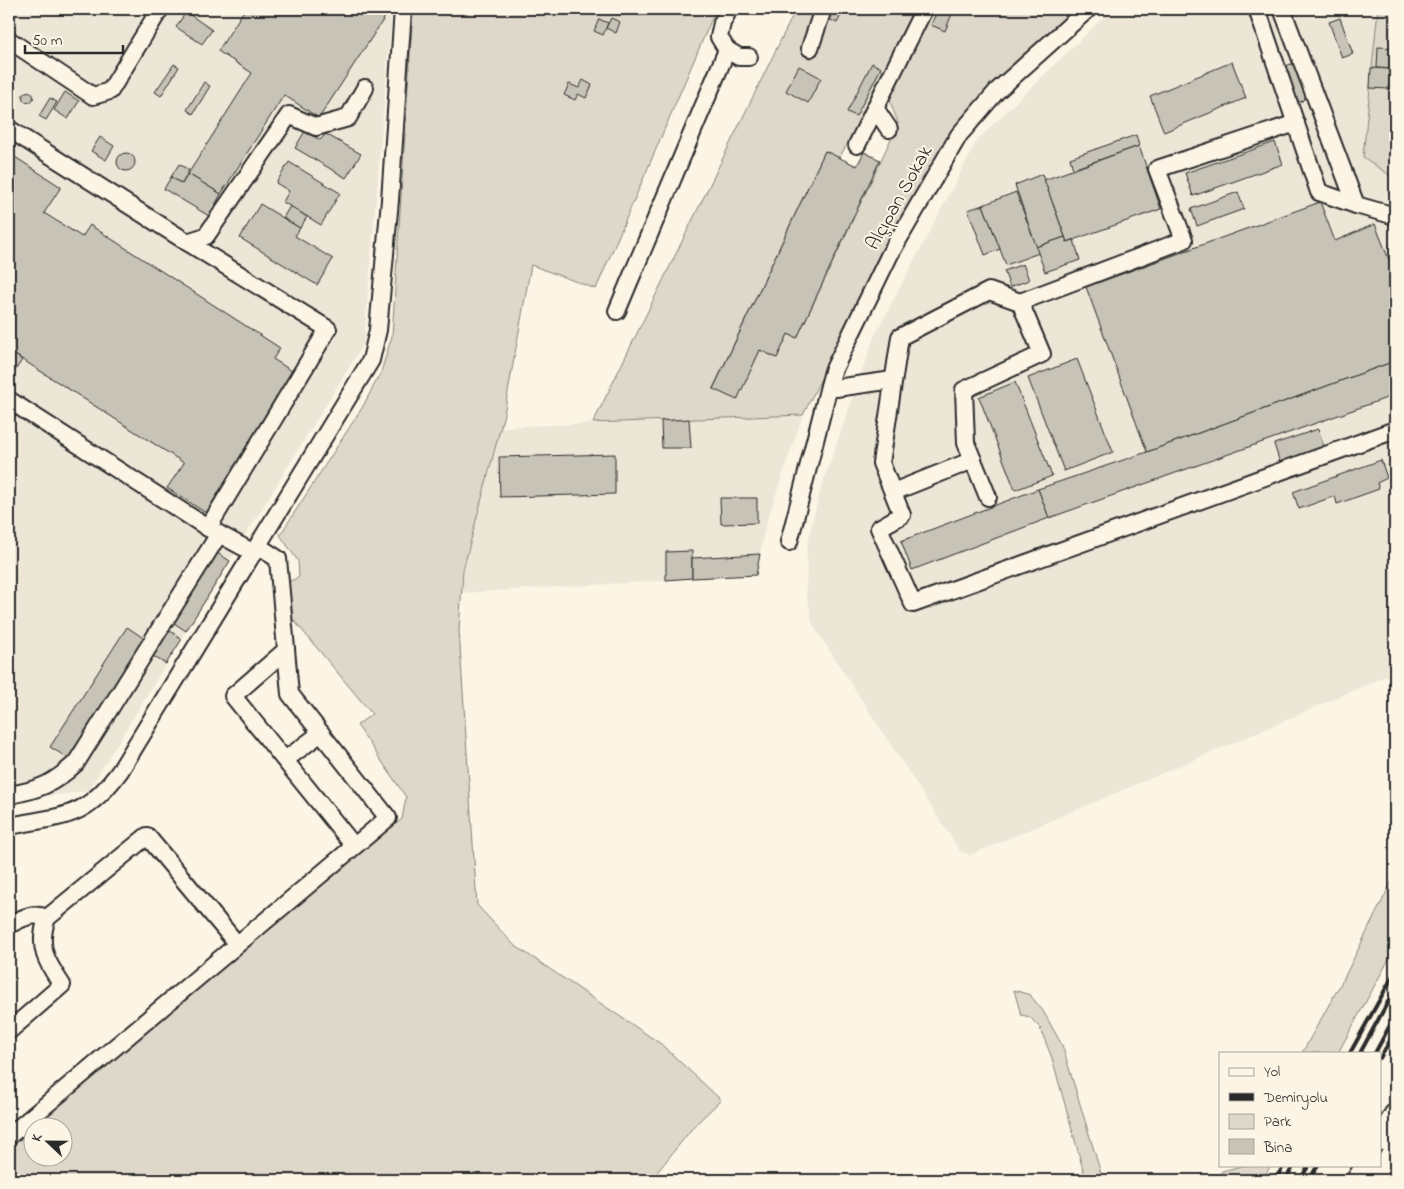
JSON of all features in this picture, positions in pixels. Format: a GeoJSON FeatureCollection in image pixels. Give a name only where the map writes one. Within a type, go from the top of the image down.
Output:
{"type":"FeatureCollection","features":[{"type":"Feature","properties":{"kind":"main road"},"geometry":{"type":"LineString","coordinates":[[1382,1137],[1395,1114]]}},
{"type":"Feature","properties":{"kind":"main road"},"geometry":{"type":"LineString","coordinates":[[1376,1180],[1395,1149]]}},
{"type":"Feature","properties":{"kind":"main road"},"geometry":{"type":"LineString","coordinates":[[1357,1180],[1365,1166]]}},
{"type":"Feature","properties":{"kind":"street"},"geometry":{"type":"LineString","coordinates":[[9,40],[93,96],[110,92],[160,9]]}},
{"type":"Feature","properties":{"kind":"street"},"geometry":{"type":"LineString","coordinates":[[9,826],[76,813],[105,792],[120,771],[362,378],[376,346],[390,200],[403,9]]}},
{"type":"Feature","properties":{"kind":"street"},"geometry":{"type":"LineString","coordinates":[[728,9],[719,37],[727,50],[739,57],[749,57]]}},
{"type":"Feature","properties":{"kind":"street"},"geometry":{"type":"LineString","coordinates":[[810,48],[823,9]]}},
{"type":"Feature","properties":{"kind":"street"},"geometry":{"type":"LineString","coordinates":[[857,145],[924,9]]}},
{"type":"Feature","properties":{"kind":"street","name":"Alçıpan Sokak"},"geometry":{"type":"LineString","coordinates":[[789,542],[833,371],[879,275],[959,135],[997,91],[1088,9]]}},
{"type":"Feature","properties":{"kind":"street"},"geometry":{"type":"LineString","coordinates":[[1256,9],[1319,192],[1356,206],[1395,216]]}},
{"type":"Feature","properties":{"kind":"street"},"geometry":{"type":"LineString","coordinates":[[1282,9],[1356,206]]}},
{"type":"Feature","properties":{"kind":"street"},"geometry":{"type":"LineString","coordinates":[[617,311],[727,50]]}},
{"type":"Feature","properties":{"kind":"street"},"geometry":{"type":"LineString","coordinates":[[187,242],[206,236],[289,115],[316,127],[348,118],[365,88]]}},
{"type":"Feature","properties":{"kind":"street"},"geometry":{"type":"LineString","coordinates":[[875,108],[889,129]]}},
{"type":"Feature","properties":{"kind":"street"},"geometry":{"type":"LineString","coordinates":[[1296,123],[1157,169],[1184,240],[1020,302],[989,291],[900,337],[881,463],[902,515],[879,528],[912,604],[1395,430]]}},
{"type":"Feature","properties":{"kind":"street"},"geometry":{"type":"LineString","coordinates":[[9,129],[328,329],[214,531],[76,763],[56,781],[33,791],[9,795]]}},
{"type":"Feature","properties":{"kind":"street"},"geometry":{"type":"LineString","coordinates":[[988,497],[966,443],[964,390],[1042,354],[1020,302]]}},
{"type":"Feature","properties":{"kind":"street"},"geometry":{"type":"LineString","coordinates":[[829,386],[836,388],[893,380]]}},
{"type":"Feature","properties":{"kind":"street"},"geometry":{"type":"LineString","coordinates":[[9,400],[214,531],[278,559],[290,694],[388,818],[9,1136]]}},
{"type":"Feature","properties":{"kind":"street"},"geometry":{"type":"LineString","coordinates":[[893,492],[973,460]]}},
{"type":"Feature","properties":{"kind":"street"},"geometry":{"type":"LineString","coordinates":[[286,650],[232,696],[354,846]]}},
{"type":"Feature","properties":{"kind":"street"},"geometry":{"type":"LineString","coordinates":[[285,760],[321,733]]}},
{"type":"Feature","properties":{"kind":"street"},"geometry":{"type":"LineString","coordinates":[[9,1031],[62,984],[47,962],[43,949],[42,932],[47,918],[147,836],[237,944]]}},
{"type":"Feature","properties":{"kind":"street"},"geometry":{"type":"LineString","coordinates":[[9,925],[25,917],[38,915],[47,918]]}},
{"type":"Feature","properties":{"kind":"shaded area"},"geometry":{"type":"Polygon","coordinates":[[[9,9],[392,9],[364,343],[88,791],[9,801],[9,9]]]}},
{"type":"Feature","properties":{"kind":"shaded area"},"geometry":{"type":"Polygon","coordinates":[[[1112,9],[1378,9],[1363,157],[1395,179],[1395,672],[970,855],[960,851],[813,625],[806,593],[807,546],[819,494],[874,337],[978,139],[1112,9]]]}},
{"type":"Feature","properties":{"kind":"shaded area"},"geometry":{"type":"Polygon","coordinates":[[[803,415],[765,527],[756,575],[461,593],[463,570],[500,427],[803,415]]]}},
{"type":"Feature","properties":{"kind":"green space"},"geometry":{"type":"Polygon","coordinates":[[[413,9],[716,9],[596,289],[531,265],[504,414],[463,570],[459,630],[477,905],[514,945],[661,1044],[721,1100],[694,1126],[651,1180],[9,1180],[9,1143],[22,1132],[22,1166],[72,1166],[72,1116],[41,1116],[334,871],[402,819],[406,797],[357,725],[372,714],[287,612],[286,583],[299,577],[298,561],[280,535],[362,408],[381,372],[392,336],[413,9]]]}},
{"type":"Feature","properties":{"kind":"green space"},"geometry":{"type":"Polygon","coordinates":[[[796,9],[815,9],[813,28],[804,55],[811,59],[829,9],[916,9],[870,106],[839,158],[825,151],[713,388],[737,399],[760,350],[777,358],[788,334],[797,338],[898,124],[890,96],[933,9],[1078,9],[980,100],[948,138],[894,232],[803,415],[593,423],[796,9]]]}},
{"type":"Feature","properties":{"kind":"green space"},"geometry":{"type":"Polygon","coordinates":[[[1378,9],[1395,9],[1395,179],[1363,157],[1378,9]]]}},
{"type":"Feature","properties":{"kind":"green space"},"geometry":{"type":"Polygon","coordinates":[[[1395,875],[1395,948],[1339,1052],[1303,1052],[1345,976],[1395,875]]]}},
{"type":"Feature","properties":{"kind":"green space"},"geometry":{"type":"Polygon","coordinates":[[[1014,990],[1030,995],[1043,1011],[1062,1045],[1103,1180],[1086,1180],[1052,1058],[1040,1028],[1030,1017],[1021,1015],[1014,990]]]}},
{"type":"Feature","properties":{"kind":"green space"},"geometry":{"type":"Polygon","coordinates":[[[1241,1166],[1270,1166],[1262,1180],[1216,1180],[1222,1171],[1241,1166]]]}},
{"type":"Feature","properties":{"kind":"building"},"geometry":{"type":"Polygon","coordinates":[[[245,9],[372,9],[385,17],[319,118],[284,95],[221,194],[188,174],[252,73],[218,51],[245,9]]]}},
{"type":"Feature","properties":{"kind":"building"},"geometry":{"type":"Polygon","coordinates":[[[829,9],[844,9],[837,23],[826,18],[829,9]]]}},
{"type":"Feature","properties":{"kind":"building"},"geometry":{"type":"Polygon","coordinates":[[[938,9],[954,9],[945,31],[931,25],[938,9]]]}},
{"type":"Feature","properties":{"kind":"building"},"geometry":{"type":"Polygon","coordinates":[[[186,12],[212,30],[202,44],[176,27],[186,12]]]}},
{"type":"Feature","properties":{"kind":"building"},"geometry":{"type":"Polygon","coordinates":[[[611,18],[620,22],[616,33],[606,28],[611,18]]]}},
{"type":"Feature","properties":{"kind":"building"},"geometry":{"type":"Polygon","coordinates":[[[1340,18],[1353,54],[1342,58],[1329,22],[1340,18]]]}},
{"type":"Feature","properties":{"kind":"building"},"geometry":{"type":"Polygon","coordinates":[[[599,19],[608,23],[603,35],[594,31],[599,19]]]}},
{"type":"Feature","properties":{"kind":"building"},"geometry":{"type":"Polygon","coordinates":[[[1378,47],[1395,48],[1395,69],[1377,68],[1378,47]]]}},
{"type":"Feature","properties":{"kind":"building"},"geometry":{"type":"Polygon","coordinates":[[[1232,62],[1246,98],[1164,132],[1150,96],[1232,62]]]}},
{"type":"Feature","properties":{"kind":"building"},"geometry":{"type":"Polygon","coordinates":[[[872,63],[881,68],[856,116],[847,112],[872,63]]]}},
{"type":"Feature","properties":{"kind":"building"},"geometry":{"type":"Polygon","coordinates":[[[174,64],[179,67],[161,96],[155,92],[174,64]]]}},
{"type":"Feature","properties":{"kind":"building"},"geometry":{"type":"Polygon","coordinates":[[[1291,64],[1295,66],[1306,97],[1301,102],[1297,100],[1284,69],[1285,66],[1291,64]]]}},
{"type":"Feature","properties":{"kind":"building"},"geometry":{"type":"Polygon","coordinates":[[[799,66],[821,78],[808,103],[786,91],[799,66]]]}},
{"type":"Feature","properties":{"kind":"building"},"geometry":{"type":"Polygon","coordinates":[[[1371,68],[1390,69],[1389,89],[1370,88],[1371,68]]]}},
{"type":"Feature","properties":{"kind":"building"},"geometry":{"type":"Polygon","coordinates":[[[9,74],[14,81],[9,88],[9,74]]]}},
{"type":"Feature","properties":{"kind":"building"},"geometry":{"type":"Polygon","coordinates":[[[583,80],[592,85],[586,98],[578,94],[575,100],[564,95],[569,84],[579,88],[583,80]]]}},
{"type":"Feature","properties":{"kind":"building"},"geometry":{"type":"Polygon","coordinates":[[[204,82],[210,86],[193,114],[187,110],[204,82]]]}},
{"type":"Feature","properties":{"kind":"building"},"geometry":{"type":"Polygon","coordinates":[[[28,91],[34,97],[28,103],[22,97],[28,91]]]}},
{"type":"Feature","properties":{"kind":"building"},"geometry":{"type":"Polygon","coordinates":[[[65,92],[79,101],[68,119],[54,110],[65,92]]]}},
{"type":"Feature","properties":{"kind":"building"},"geometry":{"type":"Polygon","coordinates":[[[50,98],[57,102],[46,120],[39,116],[50,98]]]}},
{"type":"Feature","properties":{"kind":"building"},"geometry":{"type":"Polygon","coordinates":[[[305,131],[320,140],[326,134],[361,154],[346,178],[295,148],[305,131]]]}},
{"type":"Feature","properties":{"kind":"building"},"geometry":{"type":"Polygon","coordinates":[[[1136,135],[1139,146],[1073,169],[1070,158],[1136,135]]]}},
{"type":"Feature","properties":{"kind":"building"},"geometry":{"type":"Polygon","coordinates":[[[100,137],[114,146],[106,160],[91,151],[100,137]]]}},
{"type":"Feature","properties":{"kind":"building"},"geometry":{"type":"Polygon","coordinates":[[[1275,142],[1283,164],[1193,196],[1185,173],[1275,142]]]}},
{"type":"Feature","properties":{"kind":"building"},"geometry":{"type":"Polygon","coordinates":[[[1139,146],[1161,209],[1067,242],[1044,180],[1139,146]]]}},
{"type":"Feature","properties":{"kind":"building"},"geometry":{"type":"Polygon","coordinates":[[[825,151],[857,166],[864,152],[880,160],[797,338],[788,334],[777,358],[760,350],[737,400],[713,389],[825,151]]]}},
{"type":"Feature","properties":{"kind":"building"},"geometry":{"type":"Polygon","coordinates":[[[9,153],[61,187],[44,213],[82,237],[90,225],[280,348],[273,359],[295,373],[206,513],[167,488],[184,463],[9,351],[9,153]]]}},
{"type":"Feature","properties":{"kind":"building"},"geometry":{"type":"Polygon","coordinates":[[[122,153],[130,153],[135,158],[133,169],[122,171],[117,166],[117,158],[122,153]]]}},
{"type":"Feature","properties":{"kind":"building"},"geometry":{"type":"Polygon","coordinates":[[[289,162],[340,193],[321,225],[283,202],[289,191],[276,183],[289,162]]]}},
{"type":"Feature","properties":{"kind":"building"},"geometry":{"type":"Polygon","coordinates":[[[179,164],[189,170],[182,184],[171,177],[179,164]]]}},
{"type":"Feature","properties":{"kind":"building"},"geometry":{"type":"Polygon","coordinates":[[[188,174],[221,194],[209,216],[164,189],[171,177],[182,184],[188,174]]]}},
{"type":"Feature","properties":{"kind":"building"},"geometry":{"type":"Polygon","coordinates":[[[1042,174],[1065,237],[1036,247],[1015,185],[1042,174]]]}},
{"type":"Feature","properties":{"kind":"building"},"geometry":{"type":"Polygon","coordinates":[[[1016,192],[1039,253],[1006,265],[983,205],[1016,192]]]}},
{"type":"Feature","properties":{"kind":"building"},"geometry":{"type":"Polygon","coordinates":[[[1238,192],[1244,209],[1197,226],[1191,209],[1238,192]]]}},
{"type":"Feature","properties":{"kind":"building"},"geometry":{"type":"Polygon","coordinates":[[[1320,202],[1335,241],[1375,224],[1395,275],[1395,361],[1147,452],[1086,287],[1320,202]]]}},
{"type":"Feature","properties":{"kind":"building"},"geometry":{"type":"Polygon","coordinates":[[[260,204],[300,228],[295,236],[333,259],[317,285],[240,238],[260,204]]]}},
{"type":"Feature","properties":{"kind":"building"},"geometry":{"type":"Polygon","coordinates":[[[983,205],[1000,249],[985,255],[968,210],[983,205]]]}},
{"type":"Feature","properties":{"kind":"building"},"geometry":{"type":"Polygon","coordinates":[[[290,206],[307,217],[300,228],[283,218],[290,206]]]}},
{"type":"Feature","properties":{"kind":"building"},"geometry":{"type":"Polygon","coordinates":[[[1065,237],[1067,242],[1074,240],[1080,260],[1045,272],[1036,247],[1065,237]]]}},
{"type":"Feature","properties":{"kind":"building"},"geometry":{"type":"Polygon","coordinates":[[[1023,264],[1029,280],[1010,287],[1004,271],[1023,264]]]}},
{"type":"Feature","properties":{"kind":"building"},"geometry":{"type":"Polygon","coordinates":[[[9,351],[22,360],[12,375],[9,373],[9,351]]]}},
{"type":"Feature","properties":{"kind":"building"},"geometry":{"type":"Polygon","coordinates":[[[1077,359],[1113,452],[1064,471],[1028,378],[1077,359]]]}},
{"type":"Feature","properties":{"kind":"building"},"geometry":{"type":"Polygon","coordinates":[[[1395,361],[1395,395],[1049,518],[1038,489],[1147,452],[1395,361]]]}},
{"type":"Feature","properties":{"kind":"building"},"geometry":{"type":"Polygon","coordinates":[[[1015,382],[1052,476],[1015,490],[979,397],[1015,382]]]}},
{"type":"Feature","properties":{"kind":"building"},"geometry":{"type":"Polygon","coordinates":[[[689,419],[691,448],[662,448],[661,421],[689,419]]]}},
{"type":"Feature","properties":{"kind":"building"},"geometry":{"type":"Polygon","coordinates":[[[1318,429],[1325,450],[1281,466],[1274,444],[1318,429]]]}},
{"type":"Feature","properties":{"kind":"building"},"geometry":{"type":"Polygon","coordinates":[[[615,454],[615,494],[500,497],[499,457],[615,454]]]}},
{"type":"Feature","properties":{"kind":"building"},"geometry":{"type":"Polygon","coordinates":[[[1381,460],[1387,478],[1377,483],[1379,489],[1337,504],[1335,496],[1299,509],[1293,492],[1381,460]]]}},
{"type":"Feature","properties":{"kind":"building"},"geometry":{"type":"Polygon","coordinates":[[[1038,489],[1049,518],[912,570],[901,541],[1038,489]]]}},
{"type":"Feature","properties":{"kind":"building"},"geometry":{"type":"Polygon","coordinates":[[[720,498],[757,498],[757,523],[721,524],[720,498]]]}},
{"type":"Feature","properties":{"kind":"building"},"geometry":{"type":"Polygon","coordinates":[[[214,551],[230,561],[186,631],[171,621],[214,551]]]}},
{"type":"Feature","properties":{"kind":"building"},"geometry":{"type":"Polygon","coordinates":[[[692,551],[692,578],[666,580],[666,552],[692,551]]]}},
{"type":"Feature","properties":{"kind":"building"},"geometry":{"type":"Polygon","coordinates":[[[760,554],[756,575],[692,578],[692,558],[760,554]]]}},
{"type":"Feature","properties":{"kind":"building"},"geometry":{"type":"Polygon","coordinates":[[[127,627],[145,639],[68,758],[50,747],[127,627]]]}},
{"type":"Feature","properties":{"kind":"building"},"geometry":{"type":"Polygon","coordinates":[[[166,628],[182,639],[166,664],[149,654],[166,628]]]}},
{"type":"Feature","properties":{"kind":"railway"},"geometry":{"type":"LineString","coordinates":[[1351,1052],[1395,972]]}},
{"type":"Feature","properties":{"kind":"railway"},"geometry":{"type":"LineString","coordinates":[[1361,1052],[1395,989]]}},
{"type":"Feature","properties":{"kind":"railway"},"geometry":{"type":"LineString","coordinates":[[1376,1052],[1395,1016]]}},
{"type":"Feature","properties":{"kind":"railway"},"geometry":{"type":"LineString","coordinates":[[1382,1055],[1395,1032]]}},
{"type":"Feature","properties":{"kind":"railway"},"geometry":{"type":"LineString","coordinates":[[1275,1180],[1283,1166]]}},
{"type":"Feature","properties":{"kind":"railway"},"geometry":{"type":"LineString","coordinates":[[1285,1180],[1293,1166]]}},
{"type":"Feature","properties":{"kind":"railway"},"geometry":{"type":"LineString","coordinates":[[1300,1180],[1308,1166]]}},
{"type":"Feature","properties":{"kind":"railway"},"geometry":{"type":"LineString","coordinates":[[1309,1180],[1317,1166]]}}]}
